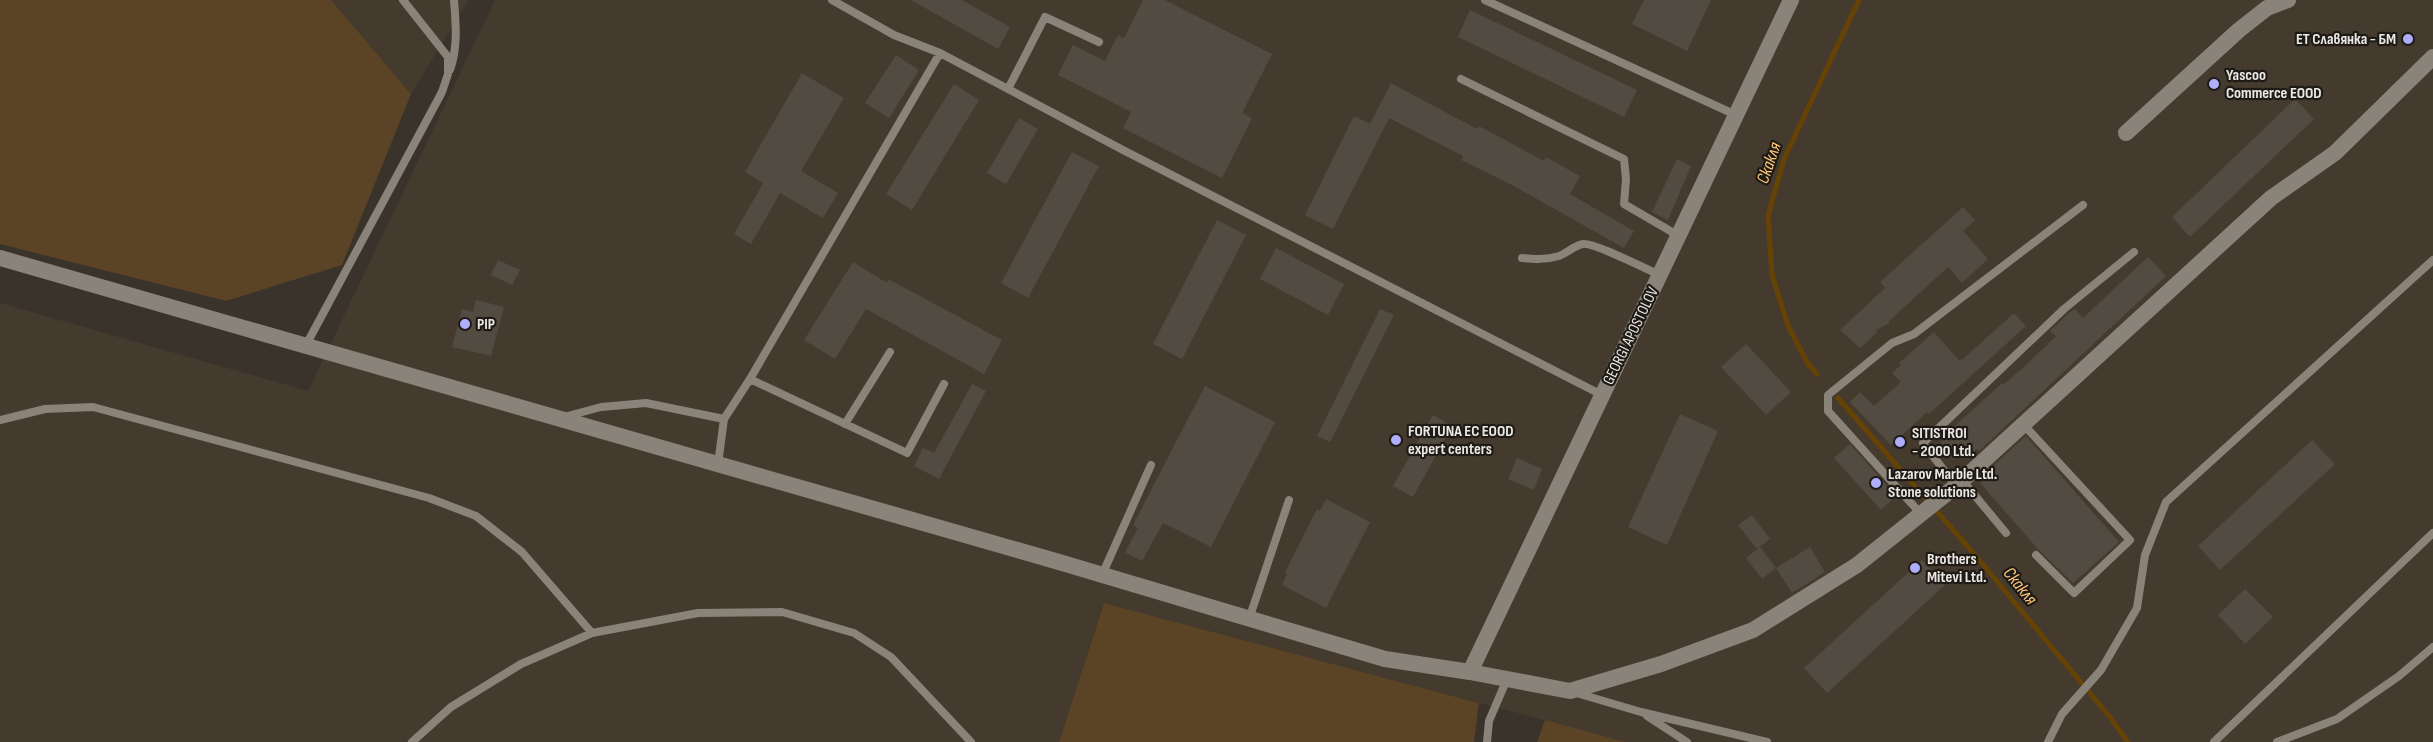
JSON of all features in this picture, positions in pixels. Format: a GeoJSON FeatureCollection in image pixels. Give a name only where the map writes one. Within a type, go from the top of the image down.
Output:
{"type":"FeatureCollection","features":[{"type":"Feature","properties":{"kind":"street","name":"GEORGI APOSTOLOV"},"geometry":{"type":"LineString","coordinates":[[1470,672],[1791,0]]}},
{"type":"Feature","properties":{"kind":"street"},"geometry":{"type":"LineString","coordinates":[[2126,133],[2239,30],[2267,8],[2288,0]]}},
{"type":"Feature","properties":{"kind":"street"},"geometry":{"type":"LineString","coordinates":[[0,258],[1386,659],[1570,691],[1661,664],[1753,630],[1857,565],[1959,483],[2271,198],[2335,153],[2433,57]]}},
{"type":"Feature","properties":{"kind":"lane"},"geometry":{"type":"LineString","coordinates":[[403,0],[448,57],[448,74]]}},
{"type":"Feature","properties":{"kind":"lane"},"geometry":{"type":"LineString","coordinates":[[305,347],[436,102],[455,55],[457,37],[454,0]]}},
{"type":"Feature","properties":{"kind":"lane"},"geometry":{"type":"LineString","coordinates":[[832,0],[894,35],[939,53],[1602,395]]}},
{"type":"Feature","properties":{"kind":"lane"},"geometry":{"type":"LineString","coordinates":[[1485,0],[1736,115]]}},
{"type":"Feature","properties":{"kind":"lane"},"geometry":{"type":"LineString","coordinates":[[1008,89],[1045,17],[1099,42]]}},
{"type":"Feature","properties":{"kind":"lane"},"geometry":{"type":"LineString","coordinates":[[718,465],[724,418],[750,379],[939,53]]}},
{"type":"Feature","properties":{"kind":"lane"},"geometry":{"type":"LineString","coordinates":[[1461,79],[1624,159],[1626,179],[1624,204],[1679,236]]}},
{"type":"Feature","properties":{"kind":"lane"},"geometry":{"type":"LineString","coordinates":[[1921,514],[1828,411],[1828,395],[1892,343],[1914,334],[2083,205]]}},
{"type":"Feature","properties":{"kind":"lane"},"geometry":{"type":"LineString","coordinates":[[1522,258],[1546,259],[1582,244],[1594,244],[1630,263],[1660,275]]}},
{"type":"Feature","properties":{"kind":"lane"},"geometry":{"type":"LineString","coordinates":[[2006,533],[1923,443],[2064,309],[2134,252]]}},
{"type":"Feature","properties":{"kind":"lane"},"geometry":{"type":"LineString","coordinates":[[2048,742],[2062,714],[2101,670],[2138,608],[2145,555],[2166,502],[2433,260]]}},
{"type":"Feature","properties":{"kind":"lane"},"geometry":{"type":"LineString","coordinates":[[845,424],[890,352]]}},
{"type":"Feature","properties":{"kind":"lane"},"geometry":{"type":"LineString","coordinates":[[750,379],[907,453],[944,384]]}},
{"type":"Feature","properties":{"kind":"lane"},"geometry":{"type":"LineString","coordinates":[[558,419],[601,407],[646,403],[724,418]]}},
{"type":"Feature","properties":{"kind":"lane"},"geometry":{"type":"LineString","coordinates":[[0,420],[45,409],[93,407],[429,498],[477,516],[522,552],[592,633]]}},
{"type":"Feature","properties":{"kind":"lane"},"geometry":{"type":"LineString","coordinates":[[2023,424],[2130,540],[2074,593],[2037,555]]}},
{"type":"Feature","properties":{"kind":"lane"},"geometry":{"type":"LineString","coordinates":[[1102,575],[1151,465]]}},
{"type":"Feature","properties":{"kind":"lane"},"geometry":{"type":"LineString","coordinates":[[1249,619],[1289,500]]}},
{"type":"Feature","properties":{"kind":"lane"},"geometry":{"type":"LineString","coordinates":[[2214,742],[2433,533]]}},
{"type":"Feature","properties":{"kind":"lane"},"geometry":{"type":"LineString","coordinates":[[412,742],[451,708],[521,664],[592,633],[698,613],[782,612],[854,633],[891,657],[971,742]]}},
{"type":"Feature","properties":{"kind":"lane"},"geometry":{"type":"LineString","coordinates":[[2277,742],[2337,719],[2399,676],[2433,647]]}},
{"type":"Feature","properties":{"kind":"lane"},"geometry":{"type":"LineString","coordinates":[[1487,742],[1490,721],[1507,679]]}},
{"type":"Feature","properties":{"kind":"lane"},"geometry":{"type":"LineString","coordinates":[[1570,691],[1641,712],[1767,742]]}},
{"type":"Feature","properties":{"kind":"lane"},"geometry":{"type":"LineString","coordinates":[[1641,712],[1687,742]]}},
{"type":"Feature","properties":{"kind":"shaded area"},"geometry":{"type":"Polygon","coordinates":[[[0,0],[331,0],[411,94],[342,265],[226,301],[0,244],[0,0]]]}},
{"type":"Feature","properties":{"kind":"shaded area"},"geometry":{"type":"Polygon","coordinates":[[[331,0],[469,0],[411,94],[331,0]]]}},
{"type":"Feature","properties":{"kind":"shaded area"},"geometry":{"type":"Polygon","coordinates":[[[495,0],[2433,0],[2433,742],[1626,742],[1104,603],[1059,742],[0,742],[0,303],[308,391],[495,0]]]}},
{"type":"Feature","properties":{"kind":"shaded area"},"geometry":{"type":"Polygon","coordinates":[[[1104,603],[1479,703],[1474,742],[1059,742],[1104,603]]]}},
{"type":"Feature","properties":{"kind":"shaded area"},"geometry":{"type":"Polygon","coordinates":[[[1545,720],[1626,742],[1537,742],[1545,720]]]}},
{"type":"Feature","properties":{"kind":"building"},"geometry":{"type":"Polygon","coordinates":[[[911,0],[962,0],[1010,27],[998,49],[911,0]]]}},
{"type":"Feature","properties":{"kind":"building"},"geometry":{"type":"Polygon","coordinates":[[[1143,0],[1165,0],[1272,54],[1242,113],[1252,118],[1222,178],[1123,128],[1131,112],[1058,75],[1073,45],[1105,61],[1118,35],[1124,38],[1143,0]]]}},
{"type":"Feature","properties":{"kind":"building"},"geometry":{"type":"Polygon","coordinates":[[[1644,0],[1711,0],[1687,51],[1632,24],[1644,0]]]}},
{"type":"Feature","properties":{"kind":"building"},"geometry":{"type":"Polygon","coordinates":[[[1470,10],[1637,90],[1624,117],[1458,37],[1470,10]]]}},
{"type":"Feature","properties":{"kind":"building"},"geometry":{"type":"Polygon","coordinates":[[[896,55],[919,70],[889,118],[865,103],[896,55]]]}},
{"type":"Feature","properties":{"kind":"building"},"geometry":{"type":"Polygon","coordinates":[[[802,73],[844,98],[801,171],[838,193],[823,218],[780,193],[751,244],[734,234],[763,183],[745,172],[802,73]]]}},
{"type":"Feature","properties":{"kind":"building"},"geometry":{"type":"Polygon","coordinates":[[[1391,83],[1477,129],[1479,126],[1544,161],[1546,157],[1580,176],[1570,194],[1634,231],[1624,248],[1512,185],[1461,160],[1463,156],[1389,118],[1333,229],[1305,215],[1354,116],[1370,124],[1391,83]]]}},
{"type":"Feature","properties":{"kind":"building"},"geometry":{"type":"Polygon","coordinates":[[[954,84],[979,100],[912,210],[886,194],[954,84]]]}},
{"type":"Feature","properties":{"kind":"building"},"geometry":{"type":"Polygon","coordinates":[[[2295,99],[2314,119],[2190,237],[2172,217],[2295,99]]]}},
{"type":"Feature","properties":{"kind":"building"},"geometry":{"type":"Polygon","coordinates":[[[1019,118],[1038,129],[1006,184],[987,173],[1019,118]]]}},
{"type":"Feature","properties":{"kind":"building"},"geometry":{"type":"Polygon","coordinates":[[[1072,152],[1099,166],[1028,298],[1001,283],[1072,152]]]}},
{"type":"Feature","properties":{"kind":"building"},"geometry":{"type":"Polygon","coordinates":[[[1677,159],[1691,166],[1668,220],[1652,212],[1677,159]]]}},
{"type":"Feature","properties":{"kind":"building"},"geometry":{"type":"Polygon","coordinates":[[[1963,207],[1975,220],[1963,231],[1988,259],[1962,283],[1948,267],[1888,322],[1890,323],[1876,330],[1877,333],[1860,348],[1840,330],[1885,288],[1880,282],[1963,207]]]}},
{"type":"Feature","properties":{"kind":"building"},"geometry":{"type":"Polygon","coordinates":[[[1217,220],[1246,235],[1182,359],[1153,344],[1217,220]]]}},
{"type":"Feature","properties":{"kind":"building"},"geometry":{"type":"Polygon","coordinates":[[[1276,248],[1344,284],[1328,315],[1260,279],[1276,248]]]}},
{"type":"Feature","properties":{"kind":"building"},"geometry":{"type":"Polygon","coordinates":[[[2148,257],[2166,276],[1979,451],[1977,449],[1966,459],[1961,454],[1954,460],[1939,444],[1947,436],[1946,434],[2056,336],[2050,331],[2068,314],[2075,309],[2083,318],[2148,257]]]}},
{"type":"Feature","properties":{"kind":"building"},"geometry":{"type":"Polygon","coordinates":[[[498,260],[520,270],[512,285],[491,275],[498,260]]]}},
{"type":"Feature","properties":{"kind":"building"},"geometry":{"type":"Polygon","coordinates":[[[853,262],[887,283],[888,279],[1002,340],[984,374],[866,309],[835,359],[804,340],[853,262]]]}},
{"type":"Feature","properties":{"kind":"building"},"geometry":{"type":"Polygon","coordinates":[[[476,300],[504,307],[491,356],[452,347],[462,309],[473,312],[476,300]]]}},
{"type":"Feature","properties":{"kind":"building"},"geometry":{"type":"Polygon","coordinates":[[[1380,309],[1394,315],[1330,442],[1317,436],[1380,309]]]}},
{"type":"Feature","properties":{"kind":"building"},"geometry":{"type":"Polygon","coordinates":[[[2014,313],[2026,326],[1929,414],[1927,412],[1891,445],[1850,402],[1860,392],[1874,406],[1901,382],[1892,373],[1901,365],[1899,363],[1934,332],[1959,360],[1963,359],[2014,313]]]}},
{"type":"Feature","properties":{"kind":"building"},"geometry":{"type":"Polygon","coordinates":[[[1746,344],[1791,392],[1766,415],[1721,367],[1746,344]]]}},
{"type":"Feature","properties":{"kind":"building"},"geometry":{"type":"Polygon","coordinates":[[[972,384],[986,391],[939,479],[914,466],[923,448],[934,453],[972,384]]]}},
{"type":"Feature","properties":{"kind":"building"},"geometry":{"type":"Polygon","coordinates":[[[1205,386],[1275,422],[1211,547],[1163,523],[1142,561],[1125,552],[1138,528],[1133,525],[1205,386]]]}},
{"type":"Feature","properties":{"kind":"building"},"geometry":{"type":"Polygon","coordinates":[[[1680,414],[1718,431],[1667,545],[1628,527],[1680,414]]]}},
{"type":"Feature","properties":{"kind":"building"},"geometry":{"type":"Polygon","coordinates":[[[1433,415],[1452,426],[1413,497],[1393,486],[1433,415]]]}},
{"type":"Feature","properties":{"kind":"building"},"geometry":{"type":"Polygon","coordinates":[[[2026,436],[2119,542],[2073,583],[2038,549],[1980,483],[1995,469],[1993,466],[2026,436]]]}},
{"type":"Feature","properties":{"kind":"building"},"geometry":{"type":"Polygon","coordinates":[[[2312,440],[2335,464],[2220,570],[2198,546],[2312,440]]]}},
{"type":"Feature","properties":{"kind":"building"},"geometry":{"type":"Polygon","coordinates":[[[1850,444],[1896,496],[1881,510],[1834,458],[1850,444]]]}},
{"type":"Feature","properties":{"kind":"building"},"geometry":{"type":"Polygon","coordinates":[[[1517,458],[1542,469],[1534,490],[1508,479],[1517,458]]]}},
{"type":"Feature","properties":{"kind":"building"},"geometry":{"type":"Polygon","coordinates":[[[1326,499],[1370,522],[1326,608],[1282,585],[1287,574],[1285,572],[1317,509],[1320,511],[1326,499]]]}},
{"type":"Feature","properties":{"kind":"building"},"geometry":{"type":"Polygon","coordinates":[[[1752,515],[1770,539],[1757,549],[1738,525],[1752,515]]]}},
{"type":"Feature","properties":{"kind":"building"},"geometry":{"type":"Polygon","coordinates":[[[1760,547],[1776,568],[1762,579],[1746,558],[1760,547]]]}},
{"type":"Feature","properties":{"kind":"building"},"geometry":{"type":"Polygon","coordinates":[[[1810,547],[1825,572],[1792,593],[1776,568],[1810,547]]]}},
{"type":"Feature","properties":{"kind":"building"},"geometry":{"type":"Polygon","coordinates":[[[1922,560],[1945,585],[1827,693],[1804,668],[1922,560]]]}},
{"type":"Feature","properties":{"kind":"building"},"geometry":{"type":"Polygon","coordinates":[[[2245,589],[2273,617],[2245,644],[2218,615],[2245,589]]]}},
{"type":"Feature","properties":{"kind":"waterway","name":"Скакля"},"geometry":{"type":"LineString","coordinates":[[1817,374],[1808,364],[1788,326],[1772,275],[1768,216],[1784,159],[1859,0]]}},
{"type":"Feature","properties":{"kind":"waterway","name":"Скакля"},"geometry":{"type":"LineString","coordinates":[[1838,398],[1975,555],[2128,742]]}},
{"type":"Feature","properties":{"kind":"place","name":"ЕТ Славянка - БМ"},"geometry":{"type":"Point","coordinates":[2408,39]}},
{"type":"Feature","properties":{"kind":"place","name":"Yascoo Commerce EOOD"},"geometry":{"type":"Point","coordinates":[2214,84]}},
{"type":"Feature","properties":{"kind":"place","name":"PIP"},"geometry":{"type":"Point","coordinates":[465,324]}},
{"type":"Feature","properties":{"kind":"place","name":"FORTUNA EC EOOD expert centers"},"geometry":{"type":"Point","coordinates":[1396,440]}},
{"type":"Feature","properties":{"kind":"place","name":"SITISTROI - 2000 Ltd."},"geometry":{"type":"Point","coordinates":[1900,442]}},
{"type":"Feature","properties":{"kind":"place","name":"Lazarov Marble Ltd. Stone solutions"},"geometry":{"type":"Point","coordinates":[1876,483]}},
{"type":"Feature","properties":{"kind":"place","name":"Brothers Mitevi Ltd."},"geometry":{"type":"Point","coordinates":[1915,568]}}]}
